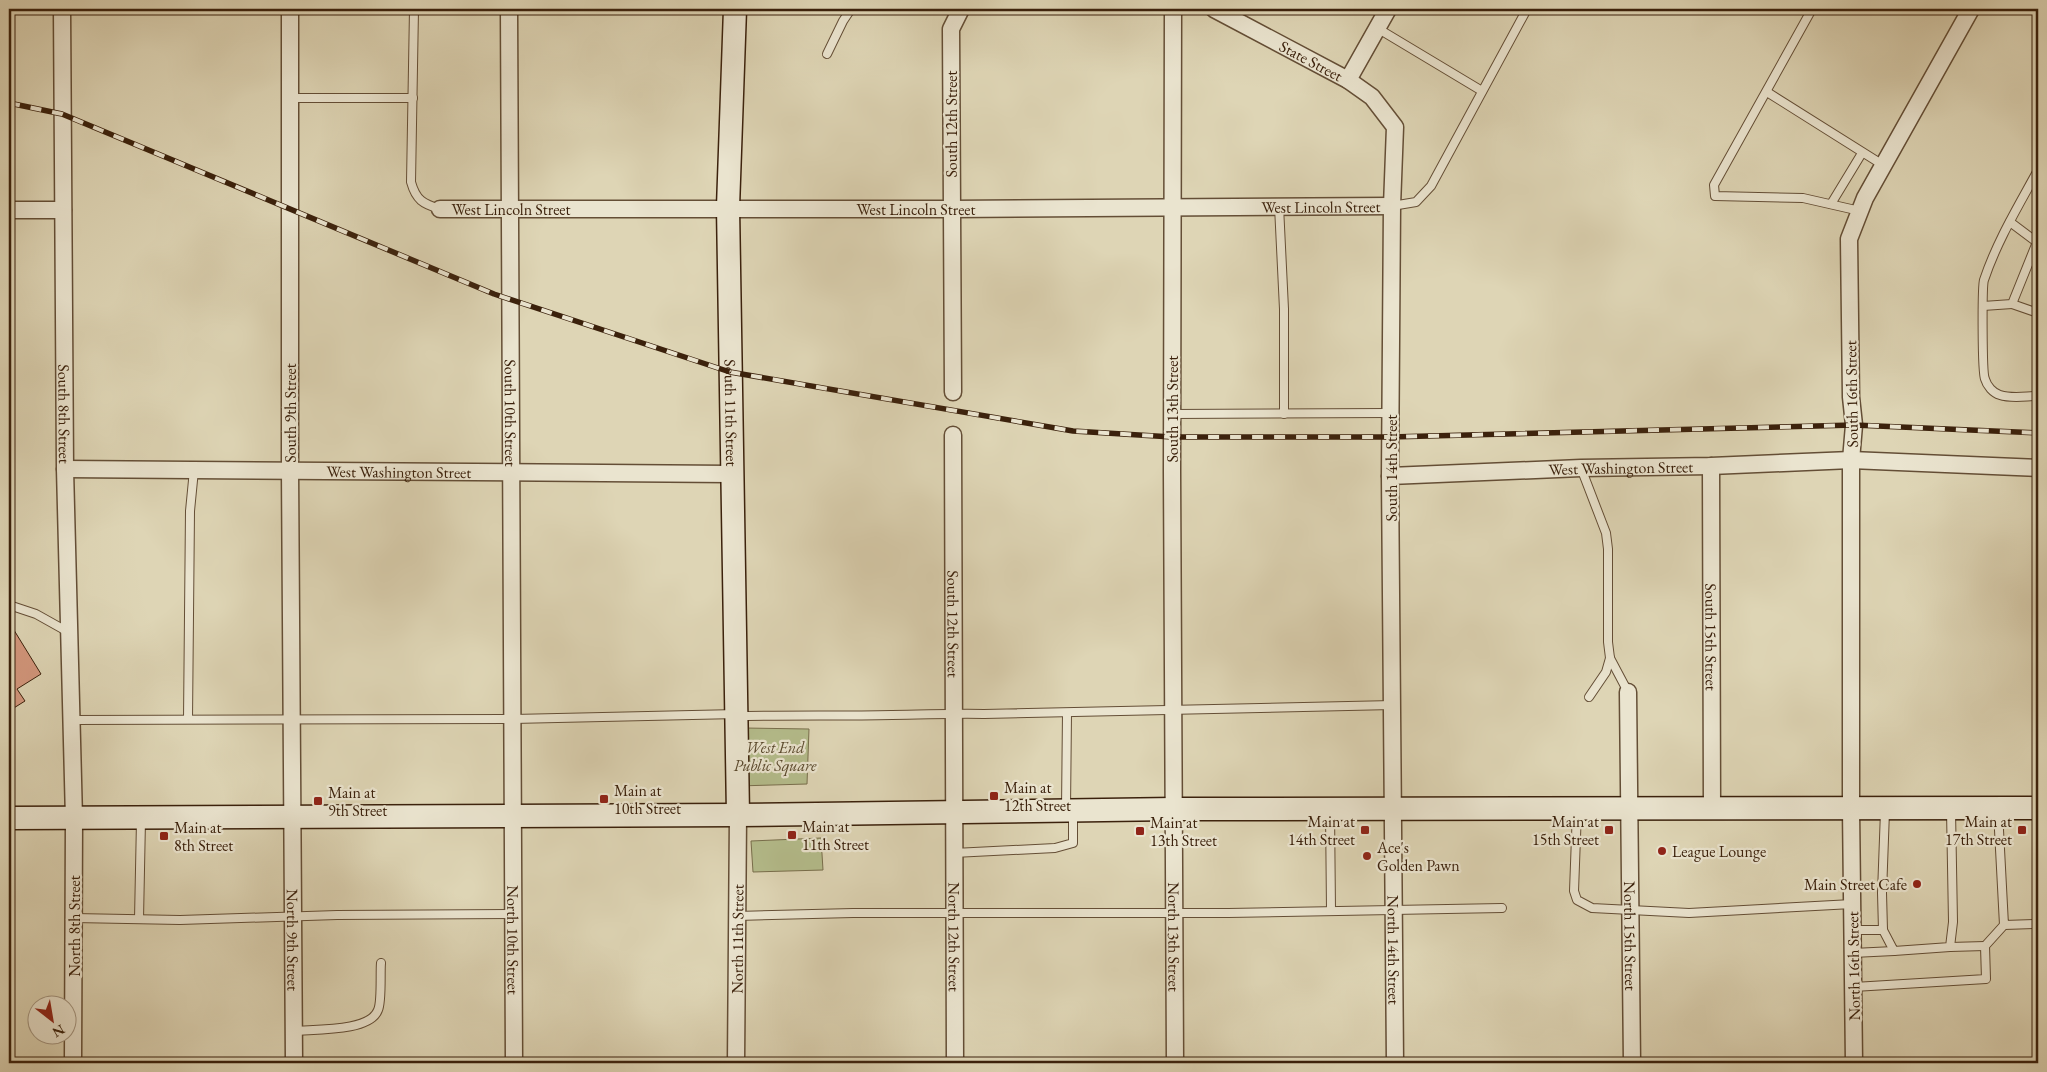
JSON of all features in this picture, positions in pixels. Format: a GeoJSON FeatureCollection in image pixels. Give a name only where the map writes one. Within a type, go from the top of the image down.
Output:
{"type":"FeatureCollection","features":[{"type":"Feature","properties":{"kind":"main road","name":"South 11th Street"},"geometry":{"type":"LineString","coordinates":[[735,9],[728,207],[738,815]]}},
{"type":"Feature","properties":{"kind":"main road"},"geometry":{"type":"LineString","coordinates":[[9,818],[738,815],[1174,809],[2038,808]]}},
{"type":"Feature","properties":{"kind":"street","name":"South 8th Street"},"geometry":{"type":"LineString","coordinates":[[62,9],[65,469],[74,819]]}},
{"type":"Feature","properties":{"kind":"street","name":"South 9th Street"},"geometry":{"type":"LineString","coordinates":[[290,9],[292,817]]}},
{"type":"Feature","properties":{"kind":"street","name":"South 10th Street"},"geometry":{"type":"LineString","coordinates":[[509,9],[514,816]]}},
{"type":"Feature","properties":{"kind":"street","name":"South 12th Street"},"geometry":{"type":"LineString","coordinates":[[953,392],[951,29],[961,9]]}},
{"type":"Feature","properties":{"kind":"street","name":"South 13th Street"},"geometry":{"type":"LineString","coordinates":[[1173,9],[1172,414],[1174,809]]}},
{"type":"Feature","properties":{"kind":"street","name":"State Street"},"geometry":{"type":"LineString","coordinates":[[1214,9],[1348,80],[1372,97],[1395,127]]}},
{"type":"Feature","properties":{"kind":"street"},"geometry":{"type":"LineString","coordinates":[[1348,80],[1388,9]]}},
{"type":"Feature","properties":{"kind":"street","name":"South 16th Street"},"geometry":{"type":"LineString","coordinates":[[1851,809],[1851,460],[1854,425],[1851,397],[1849,239],[1865,198],[1971,9]]}},
{"type":"Feature","properties":{"kind":"street","name":"South 14th Street"},"geometry":{"type":"LineString","coordinates":[[1394,809],[1390,413],[1392,206],[1395,127]]}},
{"type":"Feature","properties":{"kind":"street","name":"West Lincoln Street"},"geometry":{"type":"LineString","coordinates":[[440,209],[728,207],[951,209],[1392,206]]}},
{"type":"Feature","properties":{"kind":"street"},"geometry":{"type":"LineString","coordinates":[[9,210],[62,210]]}},
{"type":"Feature","properties":{"kind":"street","name":"South 12th Street"},"geometry":{"type":"LineString","coordinates":[[953,435],[954,812]]}},
{"type":"Feature","properties":{"kind":"street","name":"West Washington Street"},"geometry":{"type":"LineString","coordinates":[[1390,476],[1851,460],[2038,468]]}},
{"type":"Feature","properties":{"kind":"street","name":"South 15th Street"},"geometry":{"type":"LineString","coordinates":[[1711,466],[1712,808]]}},
{"type":"Feature","properties":{"kind":"street","name":"West Washington Street"},"geometry":{"type":"LineString","coordinates":[[65,469],[731,474]]}},
{"type":"Feature","properties":{"kind":"street","name":"North 15th Street"},"geometry":{"type":"LineString","coordinates":[[1628,692],[1632,1063]]}},
{"type":"Feature","properties":{"kind":"street","name":"North 13th Street"},"geometry":{"type":"LineString","coordinates":[[1174,809],[1175,1063]]}},
{"type":"Feature","properties":{"kind":"street","name":"North 14th Street"},"geometry":{"type":"LineString","coordinates":[[1394,809],[1395,1063]]}},
{"type":"Feature","properties":{"kind":"street","name":"North 16th Street"},"geometry":{"type":"LineString","coordinates":[[1851,809],[1854,1063]]}},
{"type":"Feature","properties":{"kind":"street","name":"North 12th Street"},"geometry":{"type":"LineString","coordinates":[[954,812],[955,1063]]}},
{"type":"Feature","properties":{"kind":"street","name":"North 11th Street"},"geometry":{"type":"LineString","coordinates":[[736,1063],[738,815]]}},
{"type":"Feature","properties":{"kind":"street","name":"North 10th Street"},"geometry":{"type":"LineString","coordinates":[[514,816],[514,1063]]}},
{"type":"Feature","properties":{"kind":"street","name":"North 9th Street"},"geometry":{"type":"LineString","coordinates":[[292,817],[294,1063]]}},
{"type":"Feature","properties":{"kind":"street","name":"North 8th Street"},"geometry":{"type":"LineString","coordinates":[[73,1063],[74,819]]}},
{"type":"Feature","properties":{"kind":"lane"},"geometry":{"type":"LineString","coordinates":[[414,9],[411,182],[414,192],[424,204],[440,209]]}},
{"type":"Feature","properties":{"kind":"lane"},"geometry":{"type":"LineString","coordinates":[[827,54],[843,20],[851,9]]}},
{"type":"Feature","properties":{"kind":"lane"},"geometry":{"type":"LineString","coordinates":[[1392,206],[1416,202],[1431,186],[1528,9]]}},
{"type":"Feature","properties":{"kind":"lane"},"geometry":{"type":"LineString","coordinates":[[1812,9],[1714,185],[1715,196],[1803,198],[1860,211]]}},
{"type":"Feature","properties":{"kind":"lane"},"geometry":{"type":"LineString","coordinates":[[1377,28],[1482,91]]}},
{"type":"Feature","properties":{"kind":"lane"},"geometry":{"type":"LineString","coordinates":[[1767,92],[1883,165]]}},
{"type":"Feature","properties":{"kind":"lane"},"geometry":{"type":"LineString","coordinates":[[290,98],[413,98]]}},
{"type":"Feature","properties":{"kind":"lane"},"geometry":{"type":"LineString","coordinates":[[1831,204],[1862,153]]}},
{"type":"Feature","properties":{"kind":"lane"},"geometry":{"type":"LineString","coordinates":[[2038,170],[2010,222],[1983,282],[1982,363],[1984,379],[1989,388],[1999,395],[2038,396]]}},
{"type":"Feature","properties":{"kind":"lane"},"geometry":{"type":"LineString","coordinates":[[1279,206],[1284,309],[1284,414]]}},
{"type":"Feature","properties":{"kind":"lane"},"geometry":{"type":"LineString","coordinates":[[2010,222],[2038,242],[2012,304]]}},
{"type":"Feature","properties":{"kind":"lane"},"geometry":{"type":"LineString","coordinates":[[1983,306],[2012,304],[2038,313]]}},
{"type":"Feature","properties":{"kind":"lane"},"geometry":{"type":"LineString","coordinates":[[1172,414],[1390,413]]}},
{"type":"Feature","properties":{"kind":"lane"},"geometry":{"type":"LineString","coordinates":[[1581,468],[1606,533],[1610,658],[1628,692]]}},
{"type":"Feature","properties":{"kind":"lane"},"geometry":{"type":"LineString","coordinates":[[188,719],[190,511],[194,470]]}},
{"type":"Feature","properties":{"kind":"lane"},"geometry":{"type":"LineString","coordinates":[[9,605],[36,614],[70,633]]}},
{"type":"Feature","properties":{"kind":"lane"},"geometry":{"type":"LineString","coordinates":[[1589,697],[1606,672],[1610,658]]}},
{"type":"Feature","properties":{"kind":"lane"},"geometry":{"type":"LineString","coordinates":[[72,720],[513,718],[737,714],[747,716],[893,715],[1173,711],[1393,705]]}},
{"type":"Feature","properties":{"kind":"lane"},"geometry":{"type":"LineString","coordinates":[[954,853],[1055,848],[1073,843],[1067,713]]}},
{"type":"Feature","properties":{"kind":"lane"},"geometry":{"type":"LineString","coordinates":[[1577,808],[1574,891],[1577,900],[1592,908],[1630,911],[1698,912],[1852,904]]}},
{"type":"Feature","properties":{"kind":"lane"},"geometry":{"type":"LineString","coordinates":[[1330,809],[1332,910]]}},
{"type":"Feature","properties":{"kind":"lane"},"geometry":{"type":"LineString","coordinates":[[1885,809],[1882,893],[1883,930],[1894,951]]}},
{"type":"Feature","properties":{"kind":"lane"},"geometry":{"type":"LineString","coordinates":[[1950,947],[1953,922],[1951,809]]}},
{"type":"Feature","properties":{"kind":"lane"},"geometry":{"type":"LineString","coordinates":[[1854,987],[1986,979],[1985,946],[2004,925],[1998,809]]}},
{"type":"Feature","properties":{"kind":"lane"},"geometry":{"type":"LineString","coordinates":[[139,919],[141,818]]}},
{"type":"Feature","properties":{"kind":"lane"},"geometry":{"type":"LineString","coordinates":[[737,916],[954,913],[1228,913],[1502,908]]}},
{"type":"Feature","properties":{"kind":"lane"},"geometry":{"type":"LineString","coordinates":[[74,918],[139,919],[514,914]]}},
{"type":"Feature","properties":{"kind":"lane"},"geometry":{"type":"LineString","coordinates":[[2004,925],[2038,924]]}},
{"type":"Feature","properties":{"kind":"lane"},"geometry":{"type":"LineString","coordinates":[[1852,930],[1883,930]]}},
{"type":"Feature","properties":{"kind":"lane"},"geometry":{"type":"LineString","coordinates":[[1853,953],[1985,946]]}},
{"type":"Feature","properties":{"kind":"lane"},"geometry":{"type":"LineString","coordinates":[[294,1031],[357,1026],[370,1021],[378,1010],[381,963]]}},
{"type":"Feature","properties":{"kind":"green space","name":"West End Public Square"},"geometry":{"type":"Polygon","coordinates":[[[745,728],[809,729],[807,784],[738,786],[745,728]]]}},
{"type":"Feature","properties":{"kind":"green space"},"geometry":{"type":"Polygon","coordinates":[[[821,838],[823,870],[753,872],[751,841],[821,838]]]}},
{"type":"Feature","properties":{"kind":"building"},"geometry":{"type":"Polygon","coordinates":[[[9,622],[41,674],[17,689],[25,701],[9,711],[9,622]]]}},
{"type":"Feature","properties":{"kind":"railway"},"geometry":{"type":"LineString","coordinates":[[9,103],[62,114],[494,294],[730,372],[1073,431],[1172,437],[1390,437],[1854,425],[2038,433]]}},
{"type":"Feature","properties":{"kind":"place","name":"Main at 12th Street"},"geometry":{"type":"Point","coordinates":[994,796]}},
{"type":"Feature","properties":{"kind":"place","name":"Main at 10th Street"},"geometry":{"type":"Point","coordinates":[604,799]}},
{"type":"Feature","properties":{"kind":"place","name":"Main at 9th Street"},"geometry":{"type":"Point","coordinates":[318,801]}},
{"type":"Feature","properties":{"kind":"place","name":"Main at 14th Street"},"geometry":{"type":"Point","coordinates":[1365,830]}},
{"type":"Feature","properties":{"kind":"place","name":"Main at 15th Street"},"geometry":{"type":"Point","coordinates":[1609,830]}},
{"type":"Feature","properties":{"kind":"place","name":"Main at 17th Street"},"geometry":{"type":"Point","coordinates":[2022,830]}},
{"type":"Feature","properties":{"kind":"place","name":"Main at 13th Street"},"geometry":{"type":"Point","coordinates":[1140,831]}},
{"type":"Feature","properties":{"kind":"place","name":"Main at 11th Street"},"geometry":{"type":"Point","coordinates":[792,835]}},
{"type":"Feature","properties":{"kind":"place","name":"Main at 8th Street"},"geometry":{"type":"Point","coordinates":[164,836]}},
{"type":"Feature","properties":{"kind":"place","name":"League Lounge"},"geometry":{"type":"Point","coordinates":[1662,851]}},
{"type":"Feature","properties":{"kind":"place","name":"Ace's Golden Pawn"},"geometry":{"type":"Point","coordinates":[1367,856]}},
{"type":"Feature","properties":{"kind":"place","name":"Main Street Cafe"},"geometry":{"type":"Point","coordinates":[1917,884]}}]}
